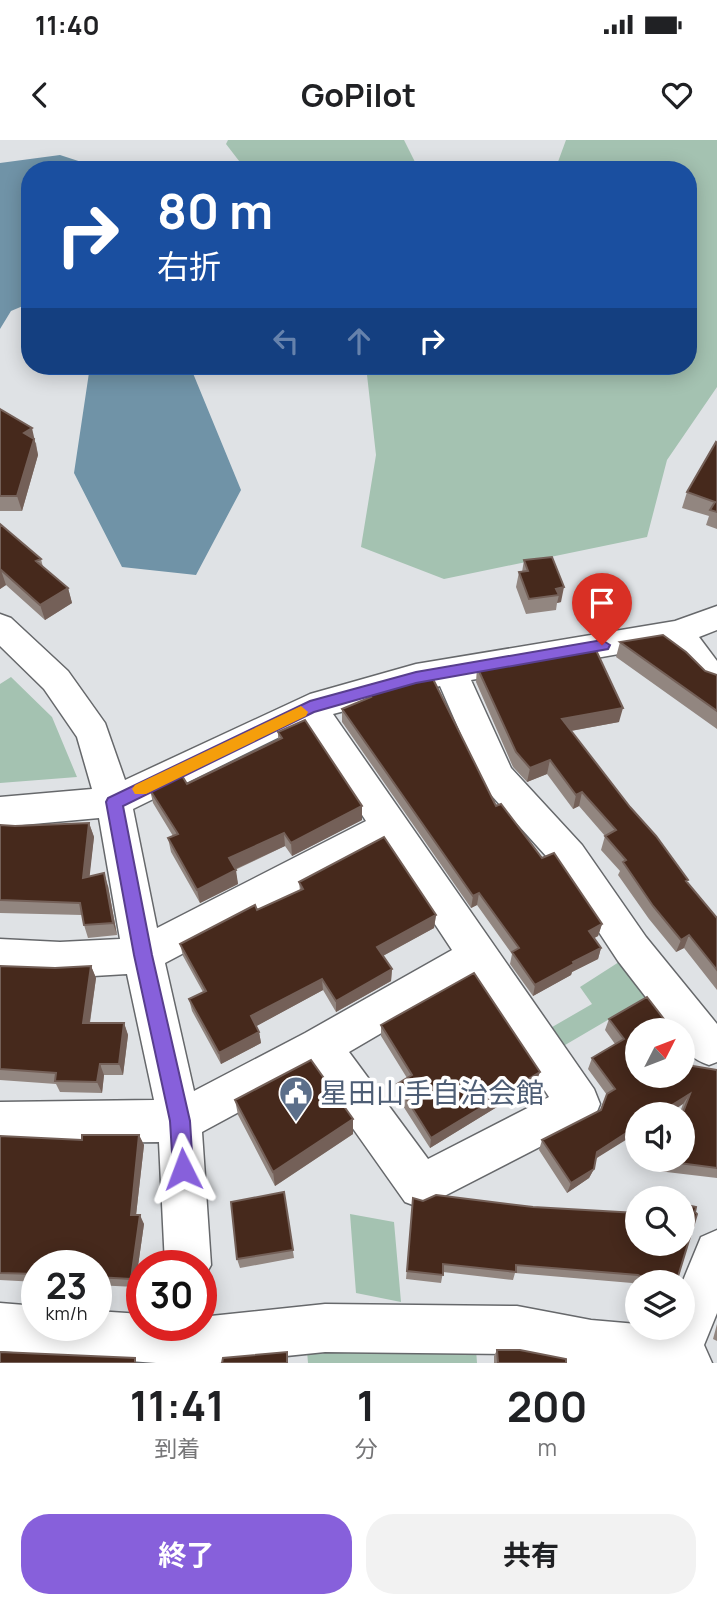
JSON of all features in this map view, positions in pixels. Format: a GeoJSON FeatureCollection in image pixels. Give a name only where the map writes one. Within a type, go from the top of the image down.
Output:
{"type":"FeatureCollection","features":[{"type":"Feature","properties":{"kind":"street"},"geometry":{"type":"LineString","coordinates":[[0,812],[114,802],[310,707],[416,677],[678,632],[717,618]]}},
{"type":"Feature","properties":{"kind":"street"},"geometry":{"type":"LineString","coordinates":[[678,632],[704,669],[717,678]]}},
{"type":"Feature","properties":{"kind":"street"},"geometry":{"type":"LineString","coordinates":[[6,641],[56,680],[93,733],[114,802],[143,955],[180,1121],[187,1250]]}},
{"type":"Feature","properties":{"kind":"street"},"geometry":{"type":"LineString","coordinates":[[451,671],[497,777],[569,856],[632,950],[709,1046]]}},
{"type":"Feature","properties":{"kind":"street"},"geometry":{"type":"LineString","coordinates":[[310,707],[579,1104],[421,1186],[320,1047]]}},
{"type":"Feature","properties":{"kind":"street"},"geometry":{"type":"LineString","coordinates":[[0,957],[60,960],[143,955],[390,826]]}},
{"type":"Feature","properties":{"kind":"street"},"geometry":{"type":"LineString","coordinates":[[0,1123],[180,1121],[320,1047],[480,955]]}},
{"type":"Feature","properties":{"kind":"street"},"geometry":{"type":"LineString","coordinates":[[0,1327],[191,1343],[325,1328],[517,1330],[593,1353],[683,1358],[717,1253]]}},
{"type":"Feature","properties":{"kind":"green space"},"geometry":{"type":"Polygon","coordinates":[[[228,140],[404,140],[414,161],[239,161],[226,144],[228,140]]]}},
{"type":"Feature","properties":{"kind":"green space"},"geometry":{"type":"Polygon","coordinates":[[[566,140],[717,140],[717,387],[667,460],[647,537],[444,579],[361,547],[376,455],[367,375],[697,375],[697,161],[558,161],[566,140]]]}},
{"type":"Feature","properties":{"kind":"green space"},"geometry":{"type":"Polygon","coordinates":[[[11,677],[52,717],[77,777],[0,783],[0,684],[11,677]]]}},
{"type":"Feature","properties":{"kind":"green space"},"geometry":{"type":"Polygon","coordinates":[[[619,962],[647,997],[560,1048],[547,1030],[592,1004],[580,987],[619,962]]]}},
{"type":"Feature","properties":{"kind":"green space"},"geometry":{"type":"Polygon","coordinates":[[[350,1214],[394,1222],[401,1302],[356,1293],[350,1214]]]}},
{"type":"Feature","properties":{"kind":"green space"},"geometry":{"type":"Polygon","coordinates":[[[476,1349],[477,1363],[308,1363],[307,1351],[476,1349]]]}},
{"type":"Feature","properties":{"kind":"water"},"geometry":{"type":"Polygon","coordinates":[[[60,155],[78,161],[21,161],[21,307],[11,311],[0,329],[0,163],[60,155]]]}},
{"type":"Feature","properties":{"kind":"water"},"geometry":{"type":"Polygon","coordinates":[[[89,375],[194,375],[241,490],[196,575],[122,567],[74,473],[89,375]]]}},
{"type":"Feature","properties":{"kind":"building"},"geometry":{"type":"Polygon","coordinates":[[[0,409],[32,428],[24,433],[34,439],[17,496],[0,496],[0,409]]]}},
{"type":"Feature","properties":{"kind":"building"},"geometry":{"type":"Polygon","coordinates":[[[716,442],[717,512],[710,510],[715,502],[687,492],[716,442]]]}},
{"type":"Feature","properties":{"kind":"building"},"geometry":{"type":"Polygon","coordinates":[[[0,524],[41,559],[36,561],[68,588],[40,605],[0,571],[0,524]]]}},
{"type":"Feature","properties":{"kind":"building"},"geometry":{"type":"Polygon","coordinates":[[[552,557],[564,587],[556,589],[559,595],[529,599],[519,572],[528,571],[524,560],[552,557]]]}},
{"type":"Feature","properties":{"kind":"building"},"geometry":{"type":"Polygon","coordinates":[[[663,635],[705,671],[717,675],[717,711],[620,642],[663,635]]]}},
{"type":"Feature","properties":{"kind":"building"},"geometry":{"type":"Polygon","coordinates":[[[595,648],[623,708],[562,719],[630,807],[656,836],[688,880],[686,881],[717,918],[717,970],[689,935],[681,940],[653,906],[623,862],[626,860],[605,836],[616,830],[582,792],[576,795],[550,760],[530,768],[516,752],[477,667],[595,648]]]}},
{"type":"Feature","properties":{"kind":"building"},"geometry":{"type":"Polygon","coordinates":[[[432,677],[496,806],[501,804],[542,858],[554,853],[602,924],[589,931],[601,948],[535,985],[512,952],[519,948],[479,893],[473,896],[342,709],[371,697],[369,694],[432,677]]]}},
{"type":"Feature","properties":{"kind":"building"},"geometry":{"type":"Polygon","coordinates":[[[305,720],[362,806],[291,843],[284,833],[229,858],[236,870],[197,890],[168,838],[178,834],[150,790],[181,774],[187,784],[282,738],[278,732],[305,720]]]}},
{"type":"Feature","properties":{"kind":"building"},"geometry":{"type":"Polygon","coordinates":[[[89,823],[83,878],[104,873],[113,923],[84,925],[80,903],[0,900],[0,825],[89,823]]]}},
{"type":"Feature","properties":{"kind":"building"},"geometry":{"type":"Polygon","coordinates":[[[384,837],[436,915],[377,947],[392,969],[336,1001],[322,979],[251,1016],[259,1032],[219,1053],[189,999],[206,991],[180,944],[255,905],[257,910],[303,889],[299,882],[384,837]]]}},
{"type":"Feature","properties":{"kind":"building"},"geometry":{"type":"Polygon","coordinates":[[[0,966],[91,966],[83,1023],[124,1023],[119,1064],[100,1064],[97,1082],[55,1081],[56,1073],[0,1069],[0,966]]]}},
{"type":"Feature","properties":{"kind":"building"},"geometry":{"type":"Polygon","coordinates":[[[474,973],[540,1072],[431,1138],[397,1084],[412,1075],[381,1025],[474,973]]]}},
{"type":"Feature","properties":{"kind":"building"},"geometry":{"type":"Polygon","coordinates":[[[647,997],[663,1018],[625,1018],[625,1088],[695,1088],[695,1066],[717,1070],[717,1168],[695,1165],[695,1102],[687,1102],[690,1094],[677,1102],[625,1102],[625,1134],[597,1152],[594,1169],[571,1183],[542,1140],[601,1110],[607,1094],[615,1089],[592,1058],[624,1039],[609,1019],[647,997]]]}},
{"type":"Feature","properties":{"kind":"building","name":"星田山手自治会館"},"geometry":{"type":"Polygon","coordinates":[[[311,1060],[353,1119],[273,1172],[235,1100],[311,1060]]]}},
{"type":"Feature","properties":{"kind":"building"},"geometry":{"type":"Polygon","coordinates":[[[82,1135],[139,1135],[131,1215],[140,1215],[135,1250],[126,1250],[126,1279],[112,1278],[112,1250],[21,1250],[21,1274],[0,1273],[0,1136],[82,1140],[82,1135]]]}},
{"type":"Feature","properties":{"kind":"building"},"geometry":{"type":"Polygon","coordinates":[[[284,1192],[293,1250],[237,1259],[231,1202],[284,1192]]]}},
{"type":"Feature","properties":{"kind":"building"},"geometry":{"type":"Polygon","coordinates":[[[436,1195],[533,1207],[625,1212],[625,1256],[684,1256],[680,1270],[625,1270],[625,1274],[516,1265],[516,1272],[443,1264],[443,1275],[407,1271],[413,1198],[423,1201],[436,1195]]]}},
{"type":"Feature","properties":{"kind":"building"},"geometry":{"type":"Polygon","coordinates":[[[497,1350],[520,1350],[566,1359],[566,1363],[498,1363],[497,1350]]]}},
{"type":"Feature","properties":{"kind":"building"},"geometry":{"type":"Polygon","coordinates":[[[0,1352],[135,1358],[135,1363],[0,1363],[0,1352]]]}},
{"type":"Feature","properties":{"kind":"building"},"geometry":{"type":"Polygon","coordinates":[[[287,1352],[287,1363],[222,1363],[223,1358],[287,1352]]]}},
{"type":"Feature","properties":{"kind":"slow traffic"},"geometry":{"type":"LineString","coordinates":[[140,789],[301,712]]}},
{"type":"Feature","properties":{"kind":"place","name":"星田山手自治会館"},"geometry":{"type":"Point","coordinates":[296,1123]}},
{"type":"Feature","properties":{"kind":"route"},"geometry":{"type":"LineString","coordinates":[[183,1169],[180,1121],[143,955],[114,802],[310,707],[416,677],[602,645]]}}]}
